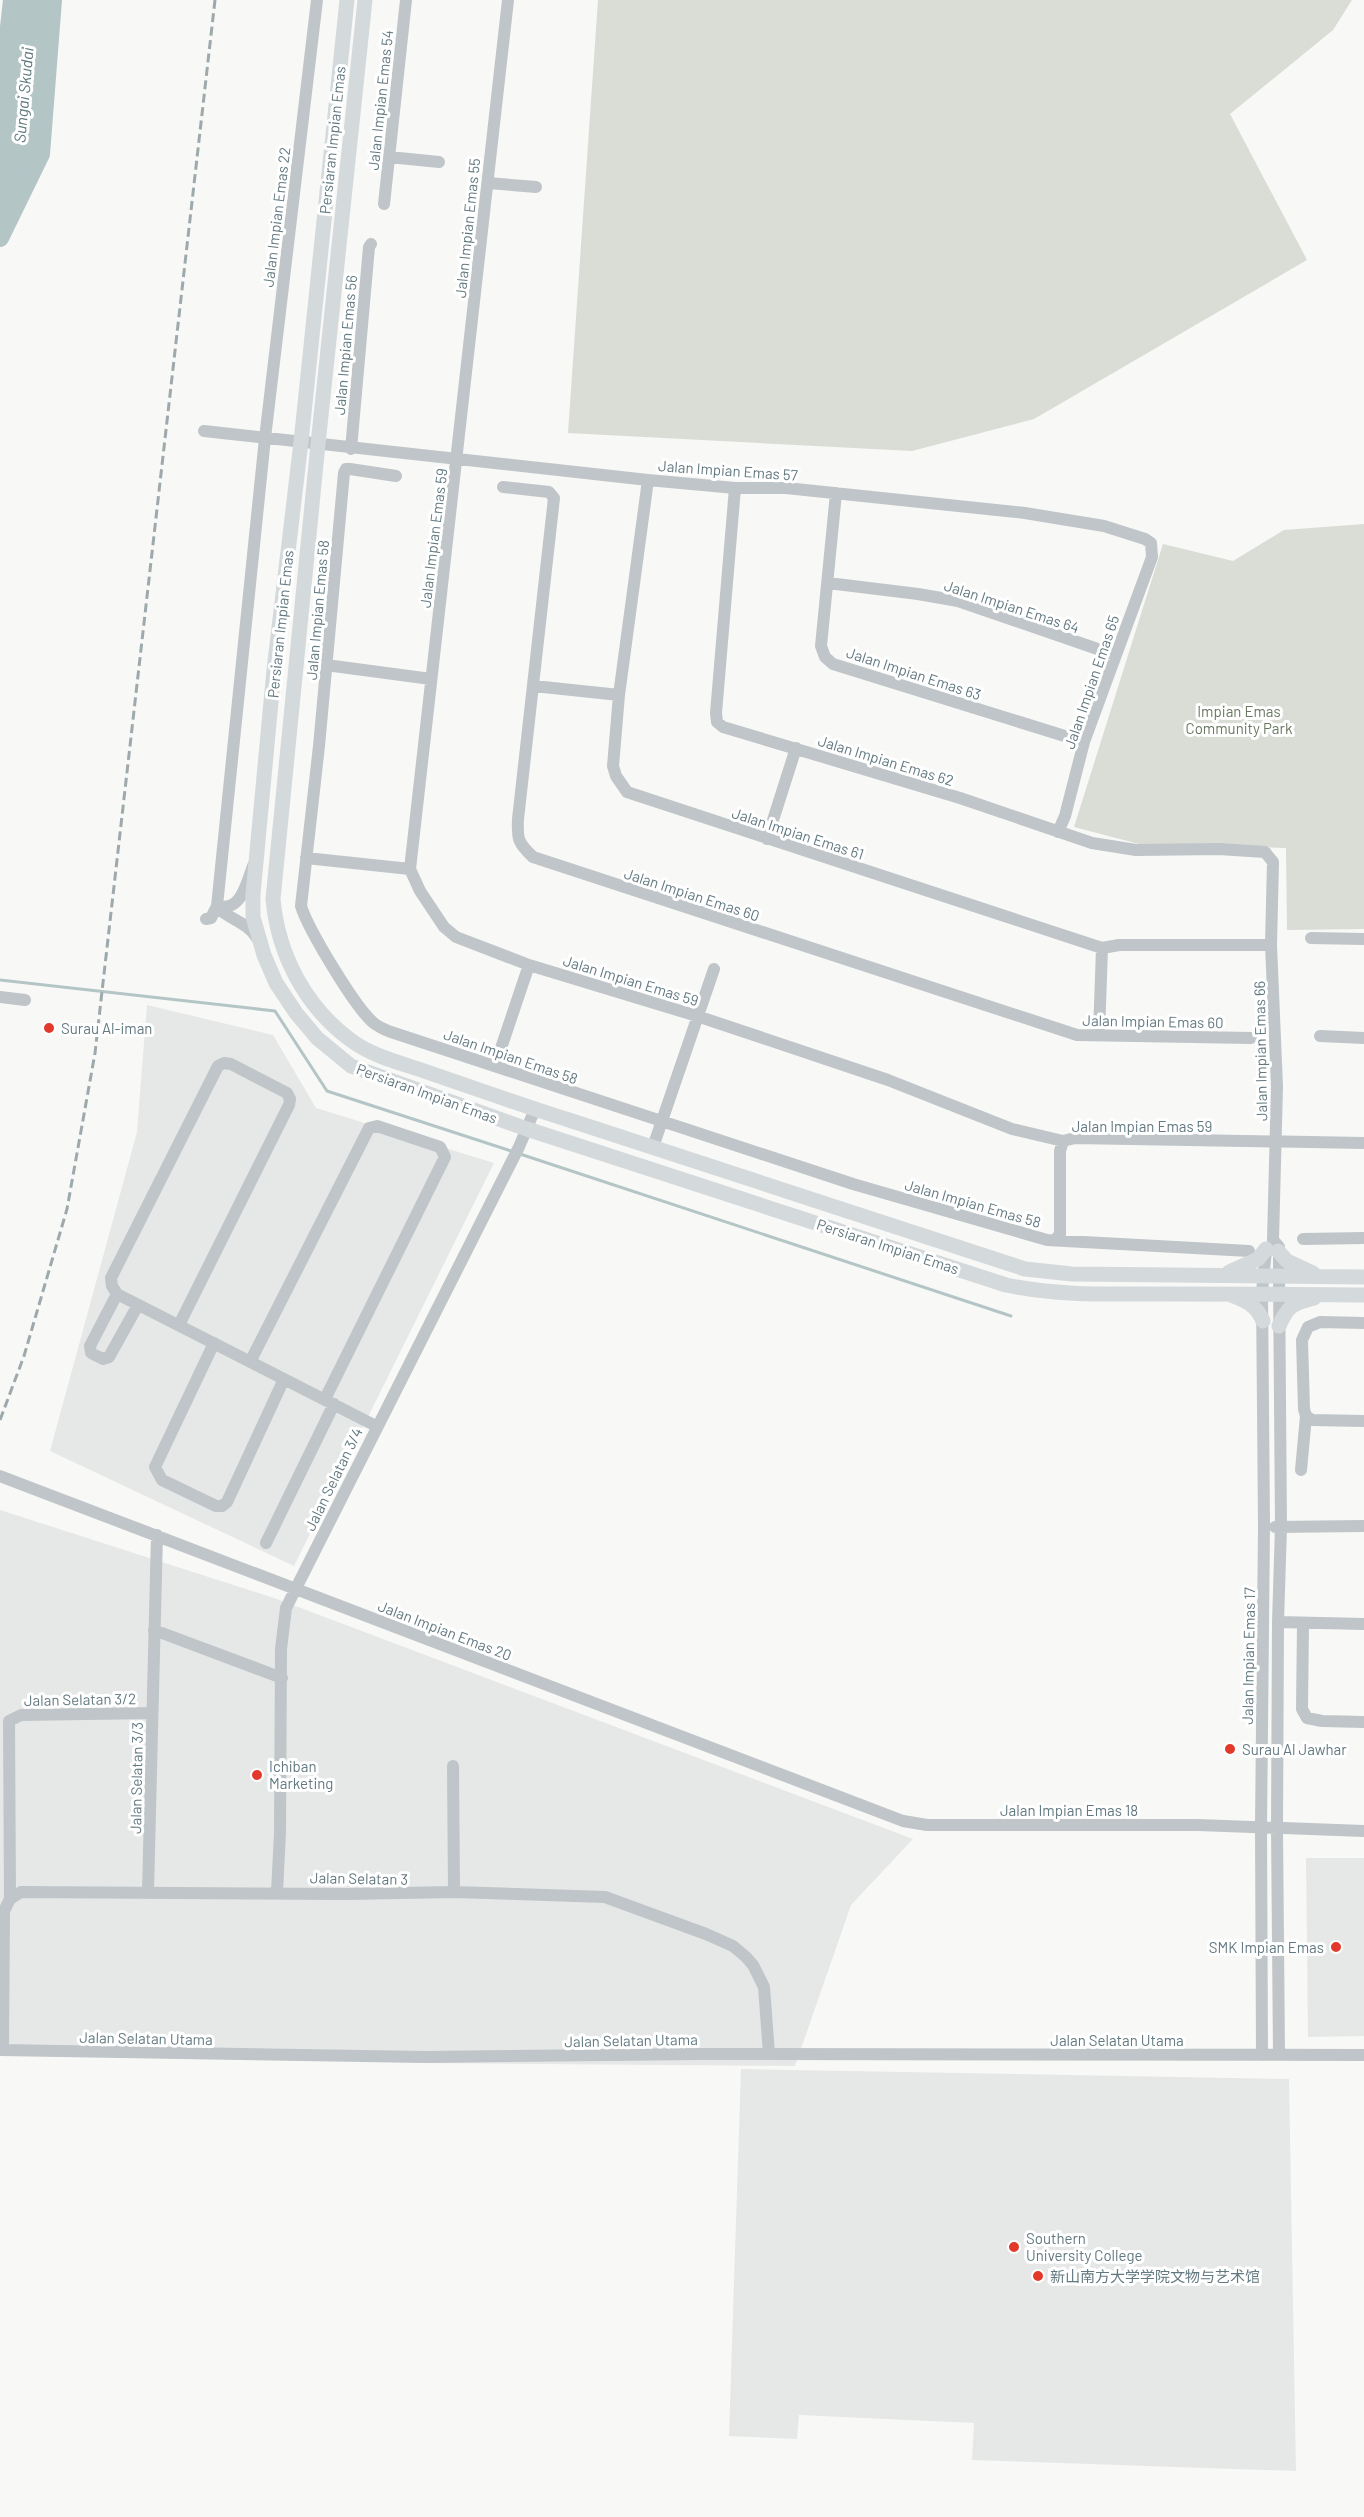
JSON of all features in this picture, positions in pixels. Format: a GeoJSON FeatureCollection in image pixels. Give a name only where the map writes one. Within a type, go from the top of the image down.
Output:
{"type":"FeatureCollection","features":[{"type":"Feature","properties":{"kind":"main road","name":"Persiaran Impian Emas"},"geometry":{"type":"LineString","coordinates":[[347,0],[301,441],[274,670],[253,917],[260,943],[276,983],[296,1013],[317,1038],[351,1066],[527,1129],[1006,1285],[1036,1292],[1070,1294],[1262,1292],[1364,1295]]}},
{"type":"Feature","properties":{"kind":"main road","name":"Persiaran Impian Emas"},"geometry":{"type":"LineString","coordinates":[[365,0],[273,899],[277,932],[282,949],[316,1007],[332,1025],[358,1045],[386,1058],[1026,1269],[1072,1275],[1364,1277]]}},
{"type":"Feature","properties":{"kind":"main road"},"geometry":{"type":"LineString","coordinates":[[1222,1275],[1258,1258],[1273,1246],[1287,1261],[1323,1276]]}},
{"type":"Feature","properties":{"kind":"main road"},"geometry":{"type":"LineString","coordinates":[[1228,1294],[1247,1301],[1257,1308],[1263,1321]]}},
{"type":"Feature","properties":{"kind":"main road"},"geometry":{"type":"LineString","coordinates":[[1280,1326],[1286,1309],[1296,1303],[1326,1294]]}},
{"type":"Feature","properties":{"kind":"street","name":"Jalan Impian Emas 22"},"geometry":{"type":"LineString","coordinates":[[217,906],[265,438],[317,0]]}},
{"type":"Feature","properties":{"kind":"street","name":"Jalan Impian Emas 54"},"geometry":{"type":"LineString","coordinates":[[384,204],[406,0]]}},
{"type":"Feature","properties":{"kind":"street","name":"Jalan Impian Emas 55"},"geometry":{"type":"LineString","coordinates":[[458,460],[508,0]]}},
{"type":"Feature","properties":{"kind":"street"},"geometry":{"type":"LineString","coordinates":[[389,157],[439,162]]}},
{"type":"Feature","properties":{"kind":"street"},"geometry":{"type":"LineString","coordinates":[[488,183],[536,187]]}},
{"type":"Feature","properties":{"kind":"street","name":"Jalan Impian Emas 56"},"geometry":{"type":"LineString","coordinates":[[351,449],[369,247],[372,244]]}},
{"type":"Feature","properties":{"kind":"street","name":"Jalan Impian Emas 57"},"geometry":{"type":"LineString","coordinates":[[204,432],[648,480],[735,488],[786,488],[1025,513],[1104,526],[1151,543]]}},
{"type":"Feature","properties":{"kind":"street","name":"Jalan Impian Emas 59"},"geometry":{"type":"LineString","coordinates":[[458,460],[410,868],[426,900],[444,927],[456,937],[529,965],[697,1016],[888,1080],[1012,1129],[1063,1141],[1075,1138],[1364,1143]]}},
{"type":"Feature","properties":{"kind":"street","name":"Jalan Impian Emas 58"},"geometry":{"type":"LineString","coordinates":[[396,476],[350,469],[344,473],[301,906],[305,919],[337,972],[374,1024],[388,1031],[853,1184],[1047,1240],[1249,1251]]}},
{"type":"Feature","properties":{"kind":"street","name":"Jalan Impian Emas 61"},"geometry":{"type":"LineString","coordinates":[[648,480],[619,695],[613,766],[616,776],[627,792],[1102,948],[1119,945],[1271,945]]}},
{"type":"Feature","properties":{"kind":"street","name":"Jalan Impian Emas 60"},"geometry":{"type":"LineString","coordinates":[[503,487],[549,492],[554,498],[517,836],[522,847],[533,857],[1077,1035],[1251,1038]]}},
{"type":"Feature","properties":{"kind":"street","name":"Jalan Impian Emas 62"},"geometry":{"type":"LineString","coordinates":[[735,488],[717,722],[723,728],[960,798],[1092,843],[1136,850],[1219,849],[1266,852],[1273,862]]}},
{"type":"Feature","properties":{"kind":"street","name":"Jalan Impian Emas 63"},"geometry":{"type":"LineString","coordinates":[[836,493],[821,646],[825,657],[833,664],[1084,742]]}},
{"type":"Feature","properties":{"kind":"street","name":"Jalan Impian Emas 65"},"geometry":{"type":"LineString","coordinates":[[1058,832],[1065,816],[1084,742],[1152,557],[1151,543]]}},
{"type":"Feature","properties":{"kind":"street","name":"Jalan Impian Emas 64"},"geometry":{"type":"LineString","coordinates":[[828,584],[958,601],[1115,655]]}},
{"type":"Feature","properties":{"kind":"street"},"geometry":{"type":"LineString","coordinates":[[326,665],[431,680]]}},
{"type":"Feature","properties":{"kind":"street"},"geometry":{"type":"LineString","coordinates":[[534,686],[619,695]]}},
{"type":"Feature","properties":{"kind":"street"},"geometry":{"type":"LineString","coordinates":[[767,839],[796,748]]}},
{"type":"Feature","properties":{"kind":"street"},"geometry":{"type":"LineString","coordinates":[[217,906],[225,908],[238,902],[257,856]]}},
{"type":"Feature","properties":{"kind":"street"},"geometry":{"type":"LineString","coordinates":[[306,858],[410,868]]}},
{"type":"Feature","properties":{"kind":"street","name":"Jalan Impian Emas 66"},"geometry":{"type":"LineString","coordinates":[[1273,862],[1271,945],[1277,1086],[1273,1246],[1280,1275],[1279,1293]]}},
{"type":"Feature","properties":{"kind":"street"},"geometry":{"type":"LineString","coordinates":[[206,919],[211,918],[217,906]]}},
{"type":"Feature","properties":{"kind":"street"},"geometry":{"type":"LineString","coordinates":[[217,906],[249,928],[260,943]]}},
{"type":"Feature","properties":{"kind":"street"},"geometry":{"type":"LineString","coordinates":[[1311,938],[1364,939]]}},
{"type":"Feature","properties":{"kind":"street"},"geometry":{"type":"LineString","coordinates":[[1099,1034],[1102,948]]}},
{"type":"Feature","properties":{"kind":"street"},"geometry":{"type":"LineString","coordinates":[[495,1066],[529,965]]}},
{"type":"Feature","properties":{"kind":"street"},"geometry":{"type":"LineString","coordinates":[[653,1147],[714,969]]}},
{"type":"Feature","properties":{"kind":"street"},"geometry":{"type":"LineString","coordinates":[[0,997],[25,1000]]}},
{"type":"Feature","properties":{"kind":"street"},"geometry":{"type":"LineString","coordinates":[[1320,1036],[1364,1038]]}},
{"type":"Feature","properties":{"kind":"street"},"geometry":{"type":"LineString","coordinates":[[179,1325],[289,1105],[290,1099],[287,1093],[231,1064],[224,1063],[218,1066],[111,1278],[112,1286],[117,1294],[376,1426]]}},
{"type":"Feature","properties":{"kind":"street","name":"Jalan Selatan 3/4"},"geometry":{"type":"LineString","coordinates":[[277,1892],[280,1833],[281,1649],[286,1608],[519,1147],[535,1109]]}},
{"type":"Feature","properties":{"kind":"street"},"geometry":{"type":"LineString","coordinates":[[250,1362],[369,1128],[377,1126],[440,1147],[445,1156],[329,1402],[266,1543]]}},
{"type":"Feature","properties":{"kind":"street"},"geometry":{"type":"LineString","coordinates":[[1055,1240],[1060,1234],[1060,1152],[1063,1141]]}},
{"type":"Feature","properties":{"kind":"street"},"geometry":{"type":"LineString","coordinates":[[1303,1239],[1364,1238]]}},
{"type":"Feature","properties":{"kind":"street","name":"Jalan Impian Emas 66"},"geometry":{"type":"LineString","coordinates":[[1262,1292],[1262,1275],[1273,1246]]}},
{"type":"Feature","properties":{"kind":"street","name":"Jalan Impian Emas 17"},"geometry":{"type":"LineString","coordinates":[[1262,1292],[1264,1527],[1261,1827],[1262,2055]]}},
{"type":"Feature","properties":{"kind":"street","name":"Jalan Impian Emas 17"},"geometry":{"type":"LineString","coordinates":[[1279,1293],[1281,1527],[1277,1827],[1279,2055]]}},
{"type":"Feature","properties":{"kind":"street"},"geometry":{"type":"LineString","coordinates":[[117,1294],[90,1346],[92,1353],[103,1359],[109,1357],[138,1305]]}},
{"type":"Feature","properties":{"kind":"street"},"geometry":{"type":"LineString","coordinates":[[1301,1470],[1309,1418],[1304,1409],[1302,1340],[1308,1327],[1320,1322],[1364,1323]]}},
{"type":"Feature","properties":{"kind":"street"},"geometry":{"type":"LineString","coordinates":[[214,1343],[155,1467],[162,1480],[216,1506],[222,1506],[227,1502],[284,1379]]}},
{"type":"Feature","properties":{"kind":"street"},"geometry":{"type":"LineString","coordinates":[[1309,1418],[1364,1421]]}},
{"type":"Feature","properties":{"kind":"street","name":"Jalan Impian Emas 20"},"geometry":{"type":"LineString","coordinates":[[0,1476],[880,1811]]}},
{"type":"Feature","properties":{"kind":"street"},"geometry":{"type":"LineString","coordinates":[[1264,1527],[1364,1526]]}},
{"type":"Feature","properties":{"kind":"street","name":"Jalan Selatan 3/3"},"geometry":{"type":"LineString","coordinates":[[148,1891],[157,1535]]}},
{"type":"Feature","properties":{"kind":"street"},"geometry":{"type":"LineString","coordinates":[[1278,1622],[1364,1624]]}},
{"type":"Feature","properties":{"kind":"street"},"geometry":{"type":"LineString","coordinates":[[1303,1624],[1302,1709],[1307,1718],[1322,1721],[1364,1722]]}},
{"type":"Feature","properties":{"kind":"street"},"geometry":{"type":"LineString","coordinates":[[154,1630],[282,1678]]}},
{"type":"Feature","properties":{"kind":"street","name":"Jalan Selatan 3/2"},"geometry":{"type":"LineString","coordinates":[[10,1899],[9,1721],[21,1715],[152,1713]]}},
{"type":"Feature","properties":{"kind":"street"},"geometry":{"type":"LineString","coordinates":[[453,1766],[454,1892]]}},
{"type":"Feature","properties":{"kind":"street","name":"Jalan Impian Emas 18"},"geometry":{"type":"LineString","coordinates":[[880,1811],[903,1821],[927,1825],[1277,1827],[1364,1832]]}},
{"type":"Feature","properties":{"kind":"street","name":"Jalan Selatan 3"},"geometry":{"type":"LineString","coordinates":[[10,1899],[21,1892],[148,1891],[402,1894],[454,1892],[605,1898],[733,1946],[753,1965],[764,1987],[769,2054]]}},
{"type":"Feature","properties":{"kind":"street"},"geometry":{"type":"LineString","coordinates":[[1,2050],[4,1911],[10,1899]]}},
{"type":"Feature","properties":{"kind":"street","name":"Jalan Selatan Utama"},"geometry":{"type":"LineString","coordinates":[[1,2050],[426,2057],[769,2054],[1364,2055]]}},
{"type":"Feature","properties":{"kind":"shaded area"},"geometry":{"type":"Polygon","coordinates":[[[147,1005],[273,1035],[316,1108],[494,1163],[294,1566],[50,1451],[137,1132],[147,1005]]]}},
{"type":"Feature","properties":{"kind":"shaded area"},"geometry":{"type":"Polygon","coordinates":[[[0,1510],[277,1599],[913,1839],[851,1905],[795,2066],[427,2063],[0,2049],[0,1510]]]}},
{"type":"Feature","properties":{"kind":"shaded area","name":"SMK Impian Emas"},"geometry":{"type":"Polygon","coordinates":[[[1306,1858],[1364,1858],[1364,2036],[1308,2037],[1306,1858]]]}},
{"type":"Feature","properties":{"kind":"shaded area","name":"Southern University College"},"geometry":{"type":"Polygon","coordinates":[[[741,2069],[1289,2079],[1296,2471],[972,2460],[974,2423],[799,2415],[797,2439],[729,2436],[741,2069]]]}},
{"type":"Feature","properties":{"kind":"green space"},"geometry":{"type":"Polygon","coordinates":[[[598,0],[1352,0],[1333,30],[1230,114],[1307,260],[1034,419],[912,451],[568,433],[598,0]]]}},
{"type":"Feature","properties":{"kind":"green space","name":"Impian Emas Community Park"},"geometry":{"type":"Polygon","coordinates":[[[1364,524],[1364,929],[1287,930],[1286,848],[1139,844],[1074,827],[1163,544],[1233,561],[1284,530],[1364,524]]]}},
{"type":"Feature","properties":{"kind":"water","name":"Sungai Skudai"},"geometry":{"type":"Polygon","coordinates":[[[12,0],[53,0],[41,154],[0,238],[0,108],[12,0]]]}},
{"type":"Feature","properties":{"kind":"waterway"},"geometry":{"type":"LineString","coordinates":[[0,108],[12,0]]}},
{"type":"Feature","properties":{"kind":"waterway"},"geometry":{"type":"LineString","coordinates":[[0,238],[41,154],[53,0]]}},
{"type":"Feature","properties":{"kind":"waterway"},"geometry":{"type":"LineString","coordinates":[[0,980],[275,1011],[327,1091],[514,1152]]}},
{"type":"Feature","properties":{"kind":"waterway"},"geometry":{"type":"LineString","coordinates":[[520,1154],[1011,1316]]}},
{"type":"Feature","properties":{"kind":"railway"},"geometry":{"type":"LineString","coordinates":[[0,1420],[24,1356],[67,1209],[95,1053],[215,0]]}},
{"type":"Feature","properties":{"kind":"place","name":"Surau Al-iman"},"geometry":{"type":"Point","coordinates":[49,1028]}},
{"type":"Feature","properties":{"kind":"place","name":"Surau Al Jawhar"},"geometry":{"type":"Point","coordinates":[1230,1749]}},
{"type":"Feature","properties":{"kind":"place","name":"Ichiban Marketing"},"geometry":{"type":"Point","coordinates":[257,1775]}},
{"type":"Feature","properties":{"kind":"place","name":"SMK Impian Emas"},"geometry":{"type":"Point","coordinates":[1336,1947]}},
{"type":"Feature","properties":{"kind":"place","name":"Southern University College"},"geometry":{"type":"Point","coordinates":[1014,2247]}},
{"type":"Feature","properties":{"kind":"place","name":"新山南方大学学院文物与艺术馆"},"geometry":{"type":"Point","coordinates":[1038,2276]}}]}
